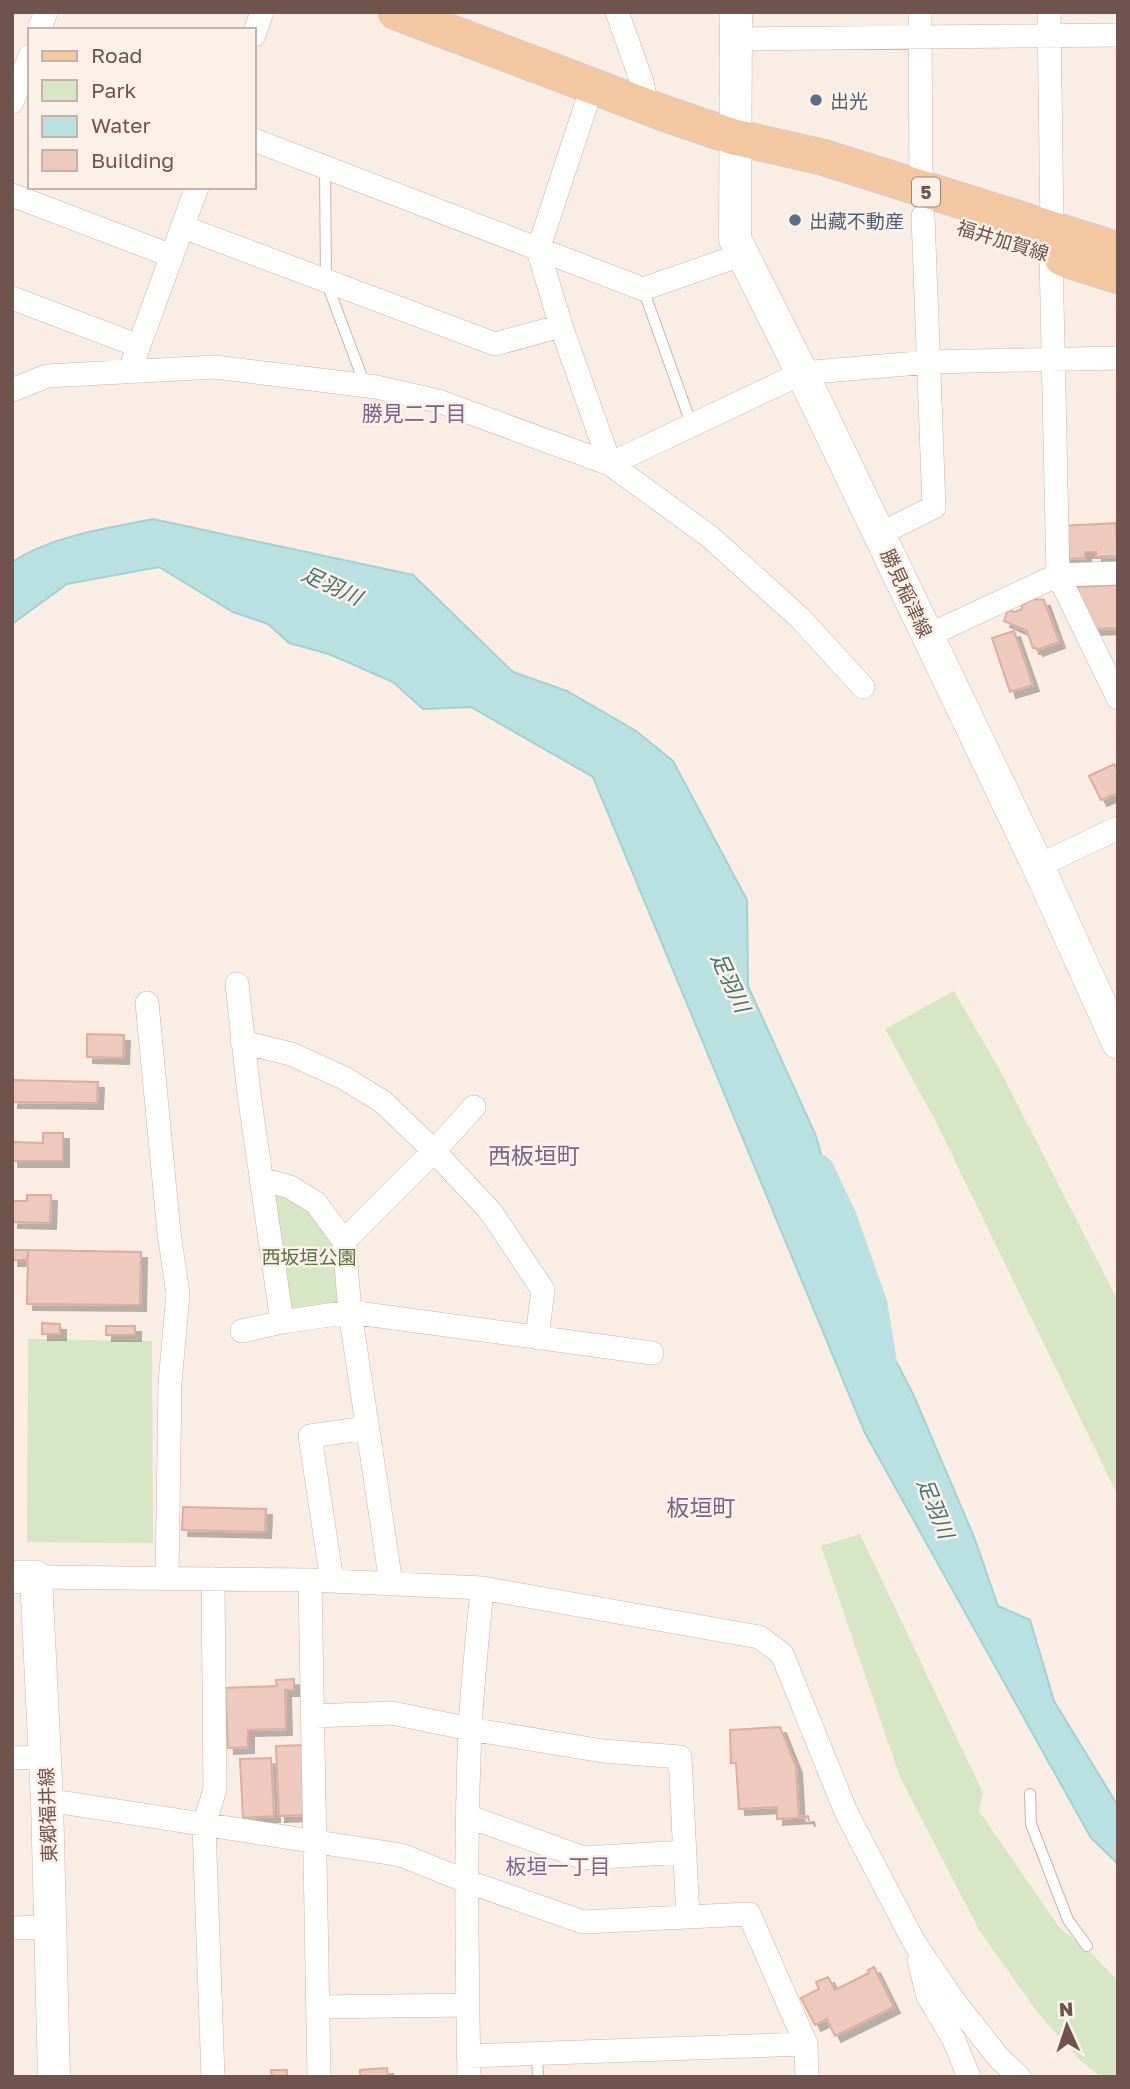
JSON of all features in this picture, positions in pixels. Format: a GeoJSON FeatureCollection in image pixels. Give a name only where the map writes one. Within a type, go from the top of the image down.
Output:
{"type":"FeatureCollection","features":[{"type":"Feature","properties":{"kind":"main road","name":"福井加賀線"},"geometry":{"type":"LineString","coordinates":[[396,12],[734,136],[822,158],[922,203],[1052,242],[1118,250]]}},
{"type":"Feature","properties":{"kind":"main road","name":"勝見稲津線"},"geometry":{"type":"LineString","coordinates":[[736,25],[735,239],[741,255],[880,534],[1038,866],[1118,1043]]}},
{"type":"Feature","properties":{"kind":"main road","name":"福井加賀線"},"geometry":{"type":"LineString","coordinates":[[1052,242],[1118,276]]}},
{"type":"Feature","properties":{"kind":"main road","name":"東郷福井線"},"geometry":{"type":"LineString","coordinates":[[24,1577],[45,1757],[54,2077]]}},
{"type":"Feature","properties":{"kind":"street"},"geometry":{"type":"LineString","coordinates":[[256,28],[262,12]]}},
{"type":"Feature","properties":{"kind":"street"},"geometry":{"type":"LineString","coordinates":[[617,12],[642,82],[647,106]]}},
{"type":"Feature","properties":{"kind":"street"},"geometry":{"type":"LineString","coordinates":[[880,534],[934,507],[922,203],[920,12]]}},
{"type":"Feature","properties":{"kind":"street"},"geometry":{"type":"LineString","coordinates":[[1049,12],[1058,575],[1118,698]]}},
{"type":"Feature","properties":{"kind":"street"},"geometry":{"type":"LineString","coordinates":[[736,25],[920,37],[1118,35]]}},
{"type":"Feature","properties":{"kind":"street"},"geometry":{"type":"LineString","coordinates":[[12,47],[28,54]]}},
{"type":"Feature","properties":{"kind":"street"},"geometry":{"type":"LineString","coordinates":[[12,103],[28,60]]}},
{"type":"Feature","properties":{"kind":"street"},"geometry":{"type":"LineString","coordinates":[[586,105],[538,250],[561,326],[610,464]]}},
{"type":"Feature","properties":{"kind":"street"},"geometry":{"type":"LineString","coordinates":[[256,141],[643,289],[741,255]]}},
{"type":"Feature","properties":{"kind":"street"},"geometry":{"type":"LineString","coordinates":[[130,370],[196,189]]}},
{"type":"Feature","properties":{"kind":"street"},"geometry":{"type":"LineString","coordinates":[[12,195],[172,256]]}},
{"type":"Feature","properties":{"kind":"street"},"geometry":{"type":"LineString","coordinates":[[183,227],[495,344],[561,326]]}},
{"type":"Feature","properties":{"kind":"street"},"geometry":{"type":"LineString","coordinates":[[12,298],[139,345]]}},
{"type":"Feature","properties":{"kind":"street"},"geometry":{"type":"LineString","coordinates":[[610,464],[802,373],[929,362],[1118,358]]}},
{"type":"Feature","properties":{"kind":"street"},"geometry":{"type":"LineString","coordinates":[[12,390],[47,376],[215,367],[365,385],[438,401],[610,464],[709,536],[800,618],[863,687]]}},
{"type":"Feature","properties":{"kind":"street"},"geometry":{"type":"LineString","coordinates":[[927,636],[1058,575],[1118,573]]}},
{"type":"Feature","properties":{"kind":"street"},"geometry":{"type":"LineString","coordinates":[[1038,866],[1118,828]]}},
{"type":"Feature","properties":{"kind":"street"},"geometry":{"type":"LineString","coordinates":[[237,984],[242,1042],[282,1322]]}},
{"type":"Feature","properties":{"kind":"street"},"geometry":{"type":"LineString","coordinates":[[147,1003],[169,1233],[178,1294],[170,1383],[167,1578]]}},
{"type":"Feature","properties":{"kind":"street"},"geometry":{"type":"LineString","coordinates":[[242,1042],[291,1055],[344,1078],[383,1102],[434,1151],[491,1212],[543,1290],[537,1338]]}},
{"type":"Feature","properties":{"kind":"street"},"geometry":{"type":"LineString","coordinates":[[344,1241],[474,1107]]}},
{"type":"Feature","properties":{"kind":"street"},"geometry":{"type":"LineString","coordinates":[[261,1179],[289,1187],[316,1203],[344,1241],[350,1312],[391,1583]]}},
{"type":"Feature","properties":{"kind":"street"},"geometry":{"type":"LineString","coordinates":[[242,1331],[350,1312],[652,1353]]}},
{"type":"Feature","properties":{"kind":"street"},"geometry":{"type":"LineString","coordinates":[[320,2077],[313,1716],[321,1580],[310,1436],[368,1428]]}},
{"type":"Feature","properties":{"kind":"street"},"geometry":{"type":"LineString","coordinates":[[24,1577],[321,1580],[482,1588],[759,1637],[782,1654],[846,1812],[914,1942],[951,1997],[999,2057],[1019,2077]]}},
{"type":"Feature","properties":{"kind":"street"},"geometry":{"type":"LineString","coordinates":[[213,1579],[215,1789],[204,1825],[213,2077]]}},
{"type":"Feature","properties":{"kind":"street"},"geometry":{"type":"LineString","coordinates":[[482,1588],[470,1729],[467,1816],[469,2066],[538,2065],[806,2044]]}},
{"type":"Feature","properties":{"kind":"street"},"geometry":{"type":"LineString","coordinates":[[313,1716],[392,1713],[603,1751],[680,1757],[688,1917]]}},
{"type":"Feature","properties":{"kind":"street"},"geometry":{"type":"LineString","coordinates":[[12,1758],[45,1757]]}},
{"type":"Feature","properties":{"kind":"street"},"geometry":{"type":"LineString","coordinates":[[47,1800],[401,1855],[583,1922],[749,1914],[806,2044],[807,2077]]}},
{"type":"Feature","properties":{"kind":"street"},"geometry":{"type":"LineString","coordinates":[[467,1816],[584,1858],[685,1852]]}},
{"type":"Feature","properties":{"kind":"street"},"geometry":{"type":"LineString","coordinates":[[12,1928],[50,1927]]}},
{"type":"Feature","properties":{"kind":"street"},"geometry":{"type":"LineString","coordinates":[[914,1942],[928,1996],[954,2040],[969,2077]]}},
{"type":"Feature","properties":{"kind":"street"},"geometry":{"type":"LineString","coordinates":[[318,2007],[468,2005]]}},
{"type":"Feature","properties":{"kind":"lane"},"geometry":{"type":"LineString","coordinates":[[325,168],[326,281],[365,385]]}},
{"type":"Feature","properties":{"kind":"lane"},"geometry":{"type":"LineString","coordinates":[[643,289],[692,426]]}},
{"type":"Feature","properties":{"kind":"lane"},"geometry":{"type":"LineString","coordinates":[[1030,1794],[1031,1824],[1068,1920],[1087,1946]]}},
{"type":"Feature","properties":{"kind":"green space"},"geometry":{"type":"Polygon","coordinates":[[[954,991],[1002,1074],[1118,1301],[1118,1496],[935,1120],[885,1029],[954,991]]]}},
{"type":"Feature","properties":{"kind":"green space","name":"西坂垣公園"},"geometry":{"type":"Polygon","coordinates":[[[267,1188],[296,1194],[340,1243],[342,1310],[285,1316],[267,1188]]]}},
{"type":"Feature","properties":{"kind":"green space"},"geometry":{"type":"Polygon","coordinates":[[[28,1339],[152,1341],[153,1543],[27,1542],[28,1339]]]}},
{"type":"Feature","properties":{"kind":"green space"},"geometry":{"type":"Polygon","coordinates":[[[860,1534],[983,1793],[979,1811],[1059,1927],[1092,1954],[1118,1981],[1118,2077],[1101,2077],[1081,2061],[1038,2013],[979,1930],[900,1777],[821,1546],[860,1534]]]}},
{"type":"Feature","properties":{"kind":"water"},"geometry":{"type":"Polygon","coordinates":[[[153,519],[413,575],[513,672],[567,691],[636,731],[673,761],[747,900],[748,986],[816,1136],[857,1286],[913,1394],[974,1537],[998,1606],[1030,1620],[1054,1701],[1118,1806],[1118,1864],[1091,1838],[865,1433],[593,777],[471,707],[423,709],[393,682],[329,654],[289,643],[268,624],[233,612],[159,567],[67,584],[12,624],[12,562],[62,539],[153,519]]]}},
{"type":"Feature","properties":{"kind":"building"},"geometry":{"type":"Polygon","coordinates":[[[1116,523],[1118,556],[1096,557],[1096,552],[1085,552],[1085,558],[1062,559],[1060,526],[1116,523]]]}},
{"type":"Feature","properties":{"kind":"building"},"geometry":{"type":"Polygon","coordinates":[[[1118,585],[1118,628],[1093,629],[1073,587],[1118,585]]]}},
{"type":"Feature","properties":{"kind":"building"},"geometry":{"type":"Polygon","coordinates":[[[1033,599],[1044,600],[1059,642],[1037,650],[1033,648],[1027,631],[1004,621],[1008,610],[1015,612],[1022,609],[1022,605],[1033,599]]]}},
{"type":"Feature","properties":{"kind":"building"},"geometry":{"type":"Polygon","coordinates":[[[1014,631],[1033,685],[1010,692],[992,638],[1014,631]]]}},
{"type":"Feature","properties":{"kind":"building"},"geometry":{"type":"Polygon","coordinates":[[[1114,764],[1118,772],[1118,793],[1101,800],[1089,776],[1114,764]]]}},
{"type":"Feature","properties":{"kind":"building"},"geometry":{"type":"Polygon","coordinates":[[[87,1034],[124,1035],[123,1058],[87,1057],[87,1034]]]}},
{"type":"Feature","properties":{"kind":"building"},"geometry":{"type":"Polygon","coordinates":[[[12,1080],[98,1082],[97,1103],[12,1102],[12,1080]]]}},
{"type":"Feature","properties":{"kind":"building"},"geometry":{"type":"Polygon","coordinates":[[[43,1133],[63,1133],[63,1161],[12,1161],[12,1142],[43,1143],[43,1133]]]}},
{"type":"Feature","properties":{"kind":"building"},"geometry":{"type":"Polygon","coordinates":[[[27,1195],[51,1195],[50,1223],[12,1222],[12,1201],[27,1201],[27,1195]]]}},
{"type":"Feature","properties":{"kind":"building"},"geometry":{"type":"Polygon","coordinates":[[[12,1250],[28,1250],[27,1260],[12,1260],[12,1250]]]}},
{"type":"Feature","properties":{"kind":"building"},"geometry":{"type":"Polygon","coordinates":[[[28,1250],[141,1252],[140,1305],[27,1304],[28,1250]]]}},
{"type":"Feature","properties":{"kind":"building"},"geometry":{"type":"Polygon","coordinates":[[[42,1323],[60,1324],[60,1334],[42,1334],[42,1323]]]}},
{"type":"Feature","properties":{"kind":"building"},"geometry":{"type":"Polygon","coordinates":[[[106,1326],[135,1326],[135,1335],[106,1335],[106,1326]]]}},
{"type":"Feature","properties":{"kind":"building"},"geometry":{"type":"Polygon","coordinates":[[[183,1507],[266,1509],[265,1532],[182,1530],[183,1507]]]}},
{"type":"Feature","properties":{"kind":"building"},"geometry":{"type":"Polygon","coordinates":[[[294,1679],[294,1690],[285,1690],[286,1729],[248,1730],[248,1747],[228,1748],[225,1688],[277,1686],[276,1680],[294,1679]]]}},
{"type":"Feature","properties":{"kind":"building"},"geometry":{"type":"Polygon","coordinates":[[[780,1727],[796,1767],[799,1817],[808,1816],[809,1821],[808,1817],[777,1819],[777,1807],[739,1809],[736,1763],[731,1763],[730,1730],[780,1727]]]}},
{"type":"Feature","properties":{"kind":"building"},"geometry":{"type":"Polygon","coordinates":[[[304,1745],[307,1815],[279,1816],[276,1746],[304,1745]]]}},
{"type":"Feature","properties":{"kind":"building"},"geometry":{"type":"Polygon","coordinates":[[[271,1758],[274,1816],[243,1818],[240,1759],[271,1758]]]}},
{"type":"Feature","properties":{"kind":"building"},"geometry":{"type":"Polygon","coordinates":[[[874,1967],[894,2007],[835,2036],[827,2019],[815,2025],[801,1998],[819,1989],[816,1982],[828,1977],[835,1990],[869,1973],[868,1970],[874,1967]]]}},
{"type":"Feature","properties":{"kind":"building"},"geometry":{"type":"Polygon","coordinates":[[[387,2068],[388,2077],[360,2077],[360,2070],[387,2068]]]}},
{"type":"Feature","properties":{"kind":"building"},"geometry":{"type":"Polygon","coordinates":[[[271,2070],[287,2070],[287,2077],[272,2077],[271,2070]]]}},
{"type":"Feature","properties":{"kind":"waterway","name":"足羽川"},"geometry":{"type":"LineString","coordinates":[[818,1171],[840,1217],[871,1305],[880,1359]]}},
{"type":"Feature","properties":{"kind":"place","name":"出光"},"geometry":{"type":"Point","coordinates":[816,100]}},
{"type":"Feature","properties":{"kind":"place","name":"出藏不動産"},"geometry":{"type":"Point","coordinates":[795,220]}},
{"type":"Feature","properties":{"kind":"district","name":"勝見二丁目"},"geometry":{"type":"Point","coordinates":[414,413]}},
{"type":"Feature","properties":{"kind":"district","name":"西板垣町"},"geometry":{"type":"Point","coordinates":[534,1155]}},
{"type":"Feature","properties":{"kind":"district","name":"板垣町"},"geometry":{"type":"Point","coordinates":[701,1507]}},
{"type":"Feature","properties":{"kind":"district","name":"板垣一丁目"},"geometry":{"type":"Point","coordinates":[558,1866]}}]}
